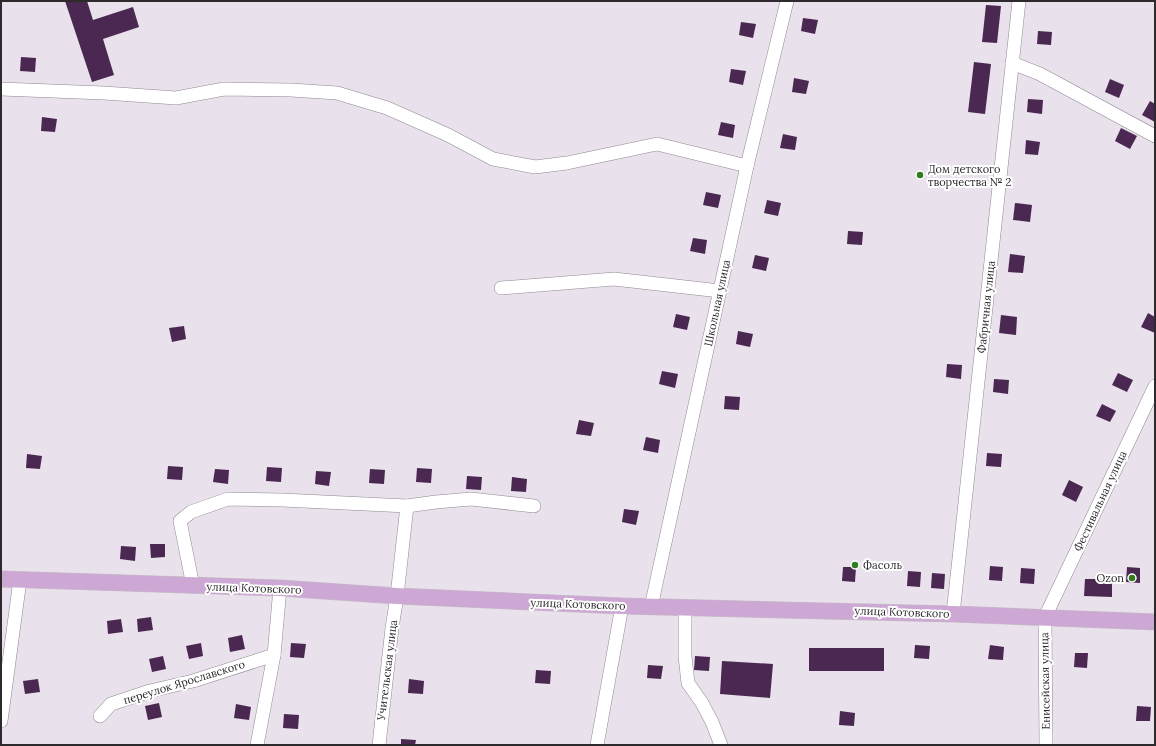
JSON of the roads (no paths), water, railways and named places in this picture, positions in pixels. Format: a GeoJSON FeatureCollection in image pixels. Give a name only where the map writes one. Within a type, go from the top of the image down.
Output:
{"type":"FeatureCollection","features":[{"type":"Feature","properties":{"kind":"main road","name":"улица Котовского"},"geometry":{"type":"LineString","coordinates":[[1,580],[280,588],[397,596],[622,606],[953,614],[1155,622]]}},
{"type":"Feature","properties":{"kind":"street","name":"Школьная улица"},"geometry":{"type":"LineString","coordinates":[[651,606],[747,166],[787,1]]}},
{"type":"Feature","properties":{"kind":"street","name":"Фабричная улица"},"geometry":{"type":"LineString","coordinates":[[953,614],[1019,1]]}},
{"type":"Feature","properties":{"kind":"street"},"geometry":{"type":"LineString","coordinates":[[1012,63],[1040,74],[1155,136]]}},
{"type":"Feature","properties":{"kind":"street"},"geometry":{"type":"LineString","coordinates":[[1,89],[104,93],[176,98],[224,90],[290,90],[337,93],[387,108],[448,136],[493,159],[535,166],[567,163],[657,144],[747,166]]}},
{"type":"Feature","properties":{"kind":"street"},"geometry":{"type":"LineString","coordinates":[[502,288],[614,279],[720,291]]}},
{"type":"Feature","properties":{"kind":"street","name":"Фестивальная улица"},"geometry":{"type":"LineString","coordinates":[[1045,617],[1155,386]]}},
{"type":"Feature","properties":{"kind":"street"},"geometry":{"type":"LineString","coordinates":[[194,586],[180,521],[191,512],[228,499],[407,506],[471,499],[534,506]]}},
{"type":"Feature","properties":{"kind":"street","name":"Учительская улица"},"geometry":{"type":"LineString","coordinates":[[379,745],[407,506]]}},
{"type":"Feature","properties":{"kind":"street"},"geometry":{"type":"LineString","coordinates":[[1,721],[20,580]]}},
{"type":"Feature","properties":{"kind":"street"},"geometry":{"type":"LineString","coordinates":[[257,745],[274,654],[280,588]]}},
{"type":"Feature","properties":{"kind":"street"},"geometry":{"type":"LineString","coordinates":[[598,745],[622,606]]}},
{"type":"Feature","properties":{"kind":"street"},"geometry":{"type":"LineString","coordinates":[[685,607],[685,656],[688,683],[702,703],[712,722],[721,745]]}},
{"type":"Feature","properties":{"kind":"street","name":"Енисейская улица"},"geometry":{"type":"LineString","coordinates":[[1045,617],[1046,745]]}},
{"type":"Feature","properties":{"kind":"street","name":"переулок Ярославского"},"geometry":{"type":"LineString","coordinates":[[100,716],[111,704],[150,691],[193,681],[274,654]]}},
{"type":"Feature","properties":{"kind":"place","name":"Дом детского творчества № 2"},"geometry":{"type":"Point","coordinates":[920,175]}},
{"type":"Feature","properties":{"kind":"place","name":"Фасоль"},"geometry":{"type":"Point","coordinates":[855,565]}},
{"type":"Feature","properties":{"kind":"place","name":"Ozon"},"geometry":{"type":"Point","coordinates":[1132,578]}}]}
